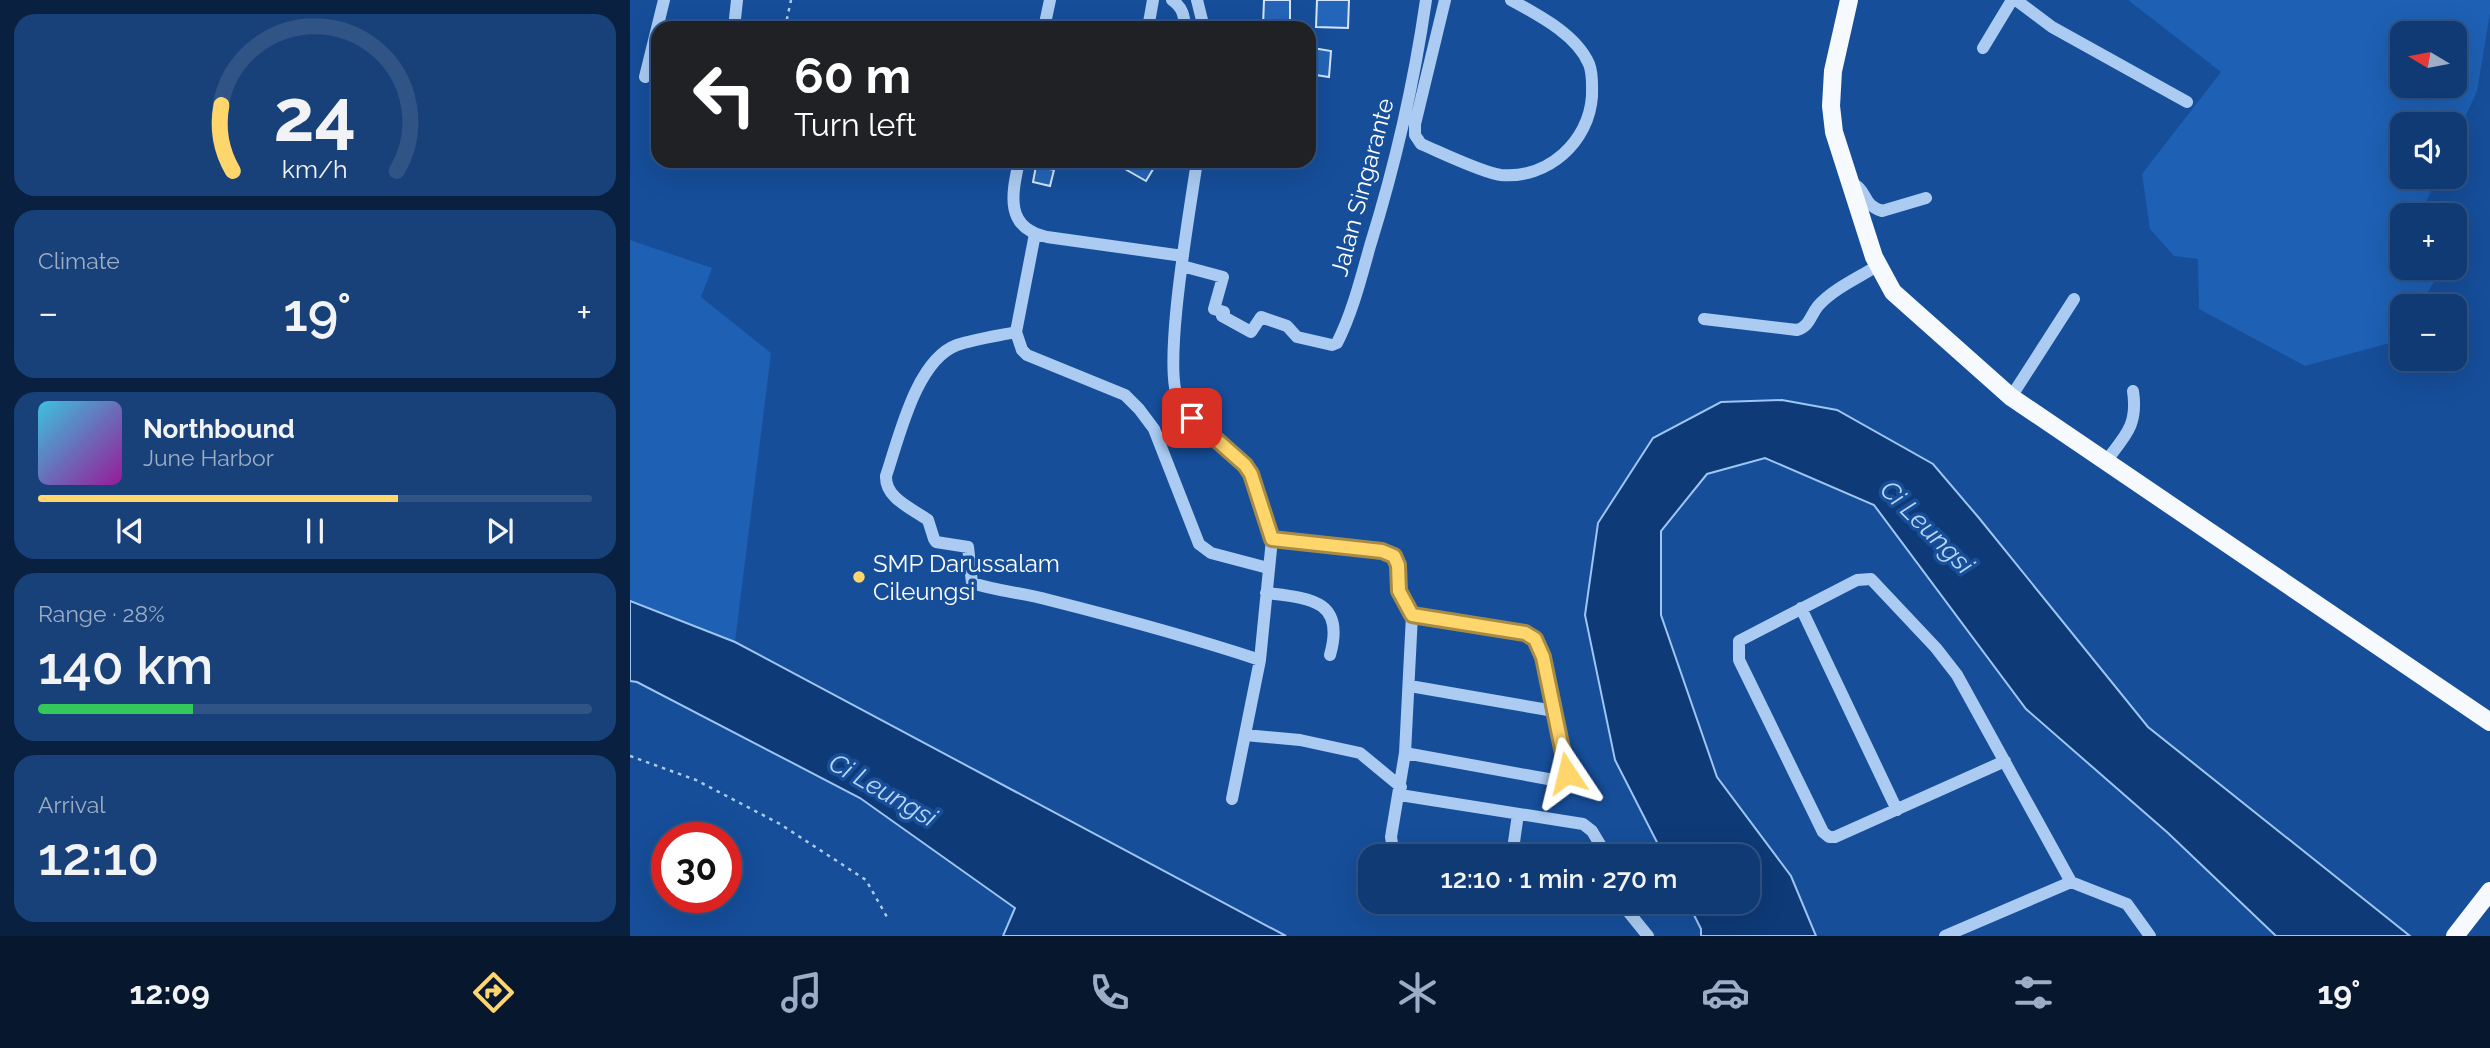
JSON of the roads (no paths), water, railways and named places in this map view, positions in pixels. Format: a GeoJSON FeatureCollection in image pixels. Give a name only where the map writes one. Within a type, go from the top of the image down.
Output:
{"type":"FeatureCollection","features":[{"type":"Feature","properties":{"kind":"main road"},"geometry":{"type":"LineString","coordinates":[[1849,0],[1833,71],[1831,106],[1834,132],[1877,266],[1892,292],[2011,397],[2490,722]]}},
{"type":"Feature","properties":{"kind":"main road"},"geometry":{"type":"LineString","coordinates":[[2456,934],[2490,891]]}},
{"type":"Feature","properties":{"kind":"street"},"geometry":{"type":"LineString","coordinates":[[659,21],[664,0]]}},
{"type":"Feature","properties":{"kind":"street"},"geometry":{"type":"LineString","coordinates":[[735,21],[737,0]]}},
{"type":"Feature","properties":{"kind":"street"},"geometry":{"type":"LineString","coordinates":[[1046,21],[1050,0]]}},
{"type":"Feature","properties":{"kind":"street"},"geometry":{"type":"LineString","coordinates":[[1150,21],[1153,0]]}},
{"type":"Feature","properties":{"kind":"street"},"geometry":{"type":"LineString","coordinates":[[1171,0],[1180,6],[1184,21]]}},
{"type":"Feature","properties":{"kind":"street"},"geometry":{"type":"LineString","coordinates":[[1197,0],[1202,21]]}},
{"type":"Feature","properties":{"kind":"street","name":"Jalan Singarante"},"geometry":{"type":"LineString","coordinates":[[1183,261],[1223,277],[1214,309],[1224,312],[1222,316],[1251,332],[1261,317],[1287,326],[1297,337],[1332,345],[1339,340],[1383,204],[1405,116],[1426,0]]}},
{"type":"Feature","properties":{"kind":"street"},"geometry":{"type":"LineString","coordinates":[[1445,0],[1415,124],[1415,135],[1421,144],[1443,153],[1499,174],[1514,174],[1536,171],[1548,166],[1568,151],[1583,129],[1589,114],[1592,80],[1588,62],[1578,47],[1536,14],[1511,0]]}},
{"type":"Feature","properties":{"kind":"street"},"geometry":{"type":"LineString","coordinates":[[1983,48],[2014,0],[2052,27],[2187,102]]}},
{"type":"Feature","properties":{"kind":"street"},"geometry":{"type":"LineString","coordinates":[[645,77],[651,53]]}},
{"type":"Feature","properties":{"kind":"street"},"geometry":{"type":"LineString","coordinates":[[1018,168],[1012,198],[1014,210],[1026,230],[1035,234],[1183,261]]}},
{"type":"Feature","properties":{"kind":"street"},"geometry":{"type":"LineString","coordinates":[[1196,168],[1183,261],[1172,379],[1178,401],[1192,418],[1245,465],[1251,474],[1272,539],[1260,660],[1232,799]]}},
{"type":"Feature","properties":{"kind":"street"},"geometry":{"type":"LineString","coordinates":[[1848,181],[1859,185],[1870,205],[1882,211],[1926,198]]}},
{"type":"Feature","properties":{"kind":"street"},"geometry":{"type":"LineString","coordinates":[[1035,234],[1016,332],[1022,349],[1027,355],[1125,395],[1154,429],[1199,544],[1204,549],[1268,568]]}},
{"type":"Feature","properties":{"kind":"street"},"geometry":{"type":"LineString","coordinates":[[1704,319],[1797,330],[1803,328],[1817,307],[1831,295],[1877,266]]}},
{"type":"Feature","properties":{"kind":"street"},"geometry":{"type":"LineString","coordinates":[[2011,397],[2074,299]]}},
{"type":"Feature","properties":{"kind":"street"},"geometry":{"type":"LineString","coordinates":[[1016,332],[955,346],[938,357],[920,381],[886,476],[885,485],[890,494],[928,520],[936,542],[968,547],[972,583],[995,590],[1031,595],[1171,631],[1260,660]]}},
{"type":"Feature","properties":{"kind":"street"},"geometry":{"type":"LineString","coordinates":[[2106,461],[2131,428],[2135,409],[2133,391]]}},
{"type":"Feature","properties":{"kind":"street"},"geometry":{"type":"LineString","coordinates":[[1272,539],[1382,551],[1394,556],[1398,565],[1399,591],[1412,615],[1405,753],[1391,836],[1392,844]]}},
{"type":"Feature","properties":{"kind":"street"},"geometry":{"type":"LineString","coordinates":[[2005,761],[1835,837],[1829,837],[1823,832],[1739,660],[1739,641],[1857,580],[1871,579],[1936,648],[1957,675],[2005,761],[2071,882],[2127,904],[2150,936]]}},
{"type":"Feature","properties":{"kind":"street"},"geometry":{"type":"LineString","coordinates":[[1265,593],[1304,597],[1323,607],[1335,625],[1335,639],[1330,655]]}},
{"type":"Feature","properties":{"kind":"street"},"geometry":{"type":"LineString","coordinates":[[1801,608],[1897,810]]}},
{"type":"Feature","properties":{"kind":"street"},"geometry":{"type":"LineString","coordinates":[[1405,753],[1559,781],[1567,773],[1543,657],[1535,639],[1529,634],[1412,615]]}},
{"type":"Feature","properties":{"kind":"street"},"geometry":{"type":"LineString","coordinates":[[1410,686],[1554,711]]}},
{"type":"Feature","properties":{"kind":"street"},"geometry":{"type":"LineString","coordinates":[[1245,735],[1300,740],[1360,754],[1400,791],[1583,824],[1592,831],[1600,844]]}},
{"type":"Feature","properties":{"kind":"street"},"geometry":{"type":"LineString","coordinates":[[1514,844],[1518,814]]}},
{"type":"Feature","properties":{"kind":"street"},"geometry":{"type":"LineString","coordinates":[[1945,936],[2071,882]]}},
{"type":"Feature","properties":{"kind":"street"},"geometry":{"type":"LineString","coordinates":[[1630,914],[1648,936]]}},
{"type":"Feature","properties":{"kind":"water","name":"Ci Leungsi"},"geometry":{"type":"Polygon","coordinates":[[[1782,400],[1837,410],[1933,464],[2148,727],[2410,936],[2276,936],[2168,833],[2026,709],[1874,505],[1765,458],[1707,474],[1661,531],[1661,615],[1717,777],[1791,876],[1816,936],[1701,936],[1701,929],[1694,914],[1760,914],[1760,844],[1658,844],[1615,760],[1585,615],[1598,523],[1653,438],[1721,402],[1782,400]]]}},
{"type":"Feature","properties":{"kind":"water","name":"Ci Leungsi"},"geometry":{"type":"Polygon","coordinates":[[[630,601],[735,642],[1286,936],[1003,936],[1015,908],[860,798],[637,682],[630,681],[630,601]]]}},
{"type":"Feature","properties":{"kind":"place","name":"SMP Darussalam Cileungsi"},"geometry":{"type":"Point","coordinates":[859,577]}}]}
